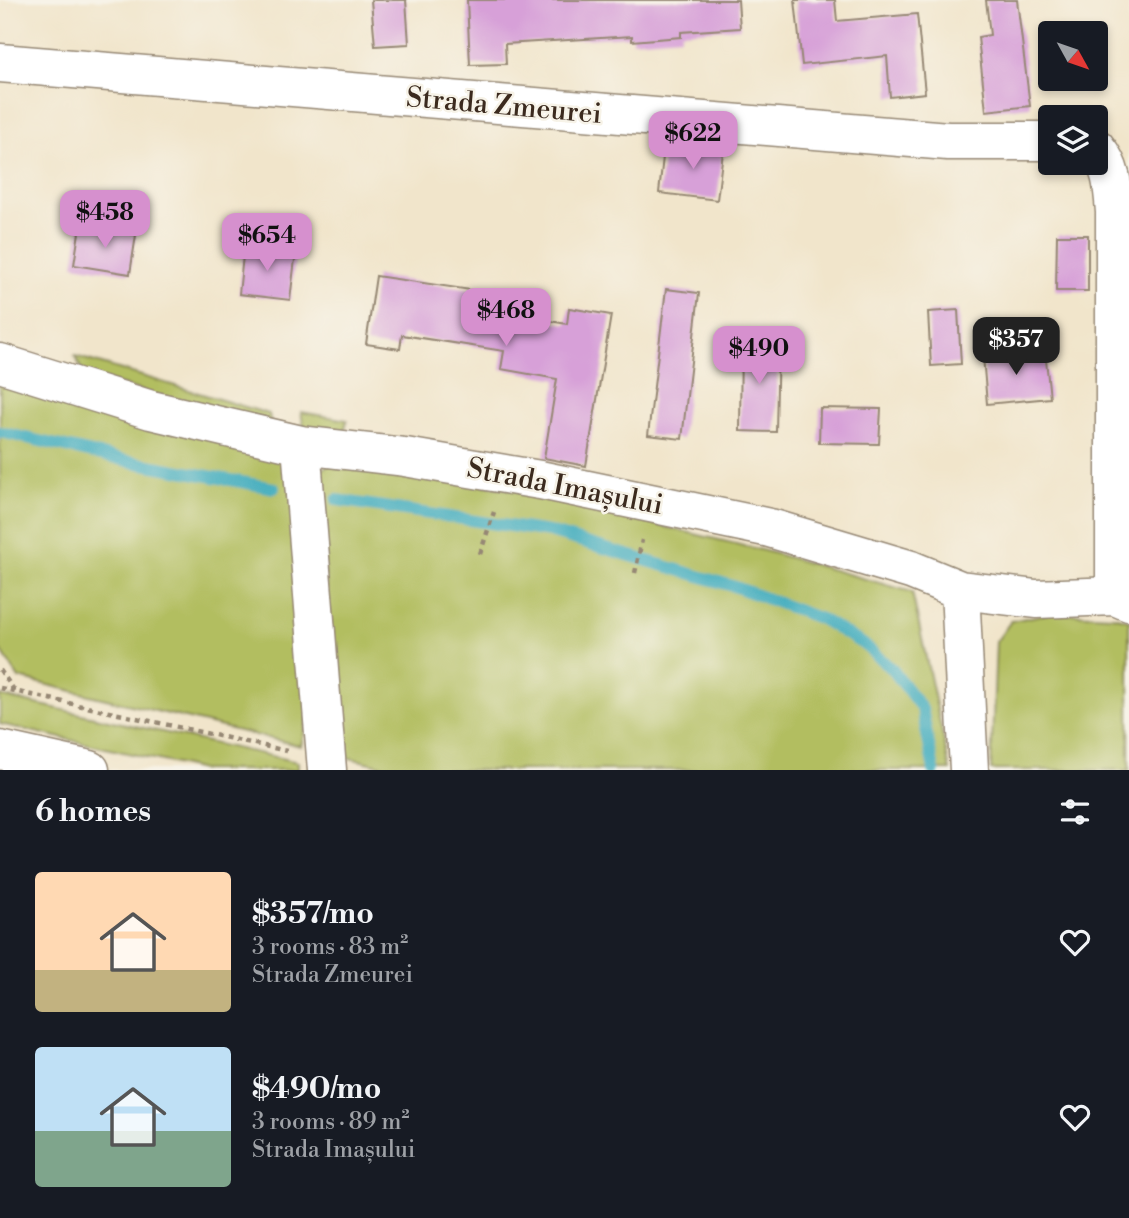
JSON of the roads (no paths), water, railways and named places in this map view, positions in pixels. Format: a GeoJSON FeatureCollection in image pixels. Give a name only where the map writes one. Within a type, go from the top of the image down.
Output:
{"type":"FeatureCollection","features":[{"type":"Feature","properties":{"kind":"street","name":"Strada Zmeurei"},"geometry":{"type":"LineString","coordinates":[[0,63],[948,141],[1038,141]]}},
{"type":"Feature","properties":{"kind":"street"},"geometry":{"type":"LineString","coordinates":[[1108,167],[1113,180],[1122,329],[1122,599]]}},
{"type":"Feature","properties":{"kind":"street","name":"Strada Imașului"},"geometry":{"type":"LineString","coordinates":[[0,363],[151,410],[302,445],[405,457],[540,480],[770,528],[911,569],[960,590],[1036,599],[1122,599]]}},
{"type":"Feature","properties":{"kind":"street"},"geometry":{"type":"LineString","coordinates":[[302,445],[327,766]]}},
{"type":"Feature","properties":{"kind":"street"},"geometry":{"type":"LineString","coordinates":[[960,590],[969,770]]}},
{"type":"Feature","properties":{"kind":"street"},"geometry":{"type":"LineString","coordinates":[[0,750],[90,770]]}},
{"type":"Feature","properties":{"kind":"waterway"},"geometry":{"type":"LineString","coordinates":[[0,432],[132,462],[274,488]]}},
{"type":"Feature","properties":{"kind":"waterway"},"geometry":{"type":"LineString","coordinates":[[337,500],[549,532],[736,587],[821,619],[863,644],[892,669],[922,709],[934,770]]}}]}
